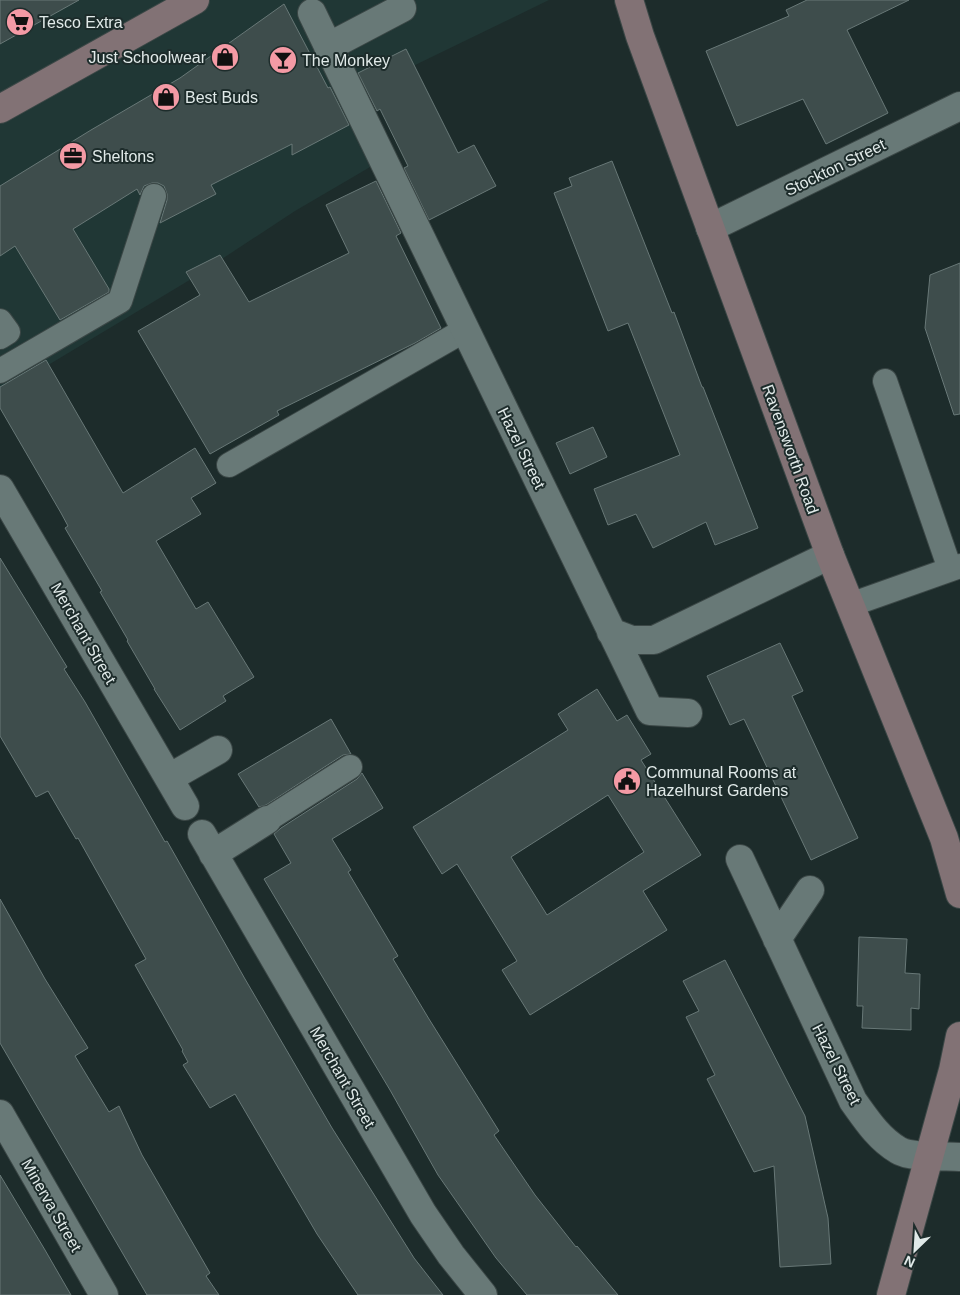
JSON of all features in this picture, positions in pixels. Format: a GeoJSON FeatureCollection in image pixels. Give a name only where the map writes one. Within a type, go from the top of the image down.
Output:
{"type":"FeatureCollection","features":[{"type":"Feature","properties":{"kind":"street"},"geometry":{"type":"LineString","coordinates":[[0,109],[163,7],[195,0]]}},
{"type":"Feature","properties":{"kind":"street","name":"Ravensworth Road"},"geometry":{"type":"LineString","coordinates":[[629,0],[640,36],[830,555],[850,605],[952,835],[960,894]]}},
{"type":"Feature","properties":{"kind":"street"},"geometry":{"type":"LineString","coordinates":[[328,47],[402,8]]}},
{"type":"Feature","properties":{"kind":"street","name":"Hazel Street"},"geometry":{"type":"LineString","coordinates":[[312,13],[650,711],[688,713]]}},
{"type":"Feature","properties":{"kind":"street","name":"Stockton Street"},"geometry":{"type":"LineString","coordinates":[[710,228],[960,106]]}},
{"type":"Feature","properties":{"kind":"street","name":"Merchant Street"},"geometry":{"type":"LineString","coordinates":[[0,489],[185,806]]}},
{"type":"Feature","properties":{"kind":"street"},"geometry":{"type":"LineString","coordinates":[[611,632],[632,640],[654,640],[830,555]]}},
{"type":"Feature","properties":{"kind":"street"},"geometry":{"type":"LineString","coordinates":[[169,778],[218,750]]}},
{"type":"Feature","properties":{"kind":"street","name":"Merchant Street"},"geometry":{"type":"LineString","coordinates":[[267,820],[207,844],[423,1214],[450,1255],[483,1295]]}},
{"type":"Feature","properties":{"kind":"street","name":"Hazel Street"},"geometry":{"type":"LineString","coordinates":[[740,859],[853,1101],[877,1133],[899,1151],[929,1156],[960,1156]]}},
{"type":"Feature","properties":{"kind":"street"},"geometry":{"type":"LineString","coordinates":[[777,939],[810,890]]}},
{"type":"Feature","properties":{"kind":"street"},"geometry":{"type":"LineString","coordinates":[[891,1295],[953,1070],[960,1036]]}},
{"type":"Feature","properties":{"kind":"street","name":"Minerva Street"},"geometry":{"type":"LineString","coordinates":[[0,1114],[104,1295]]}},
{"type":"Feature","properties":{"kind":"lane"},"geometry":{"type":"LineString","coordinates":[[0,371],[120,301],[154,196]]}},
{"type":"Feature","properties":{"kind":"lane"},"geometry":{"type":"LineString","coordinates":[[0,320],[8,332],[0,337]]}},
{"type":"Feature","properties":{"kind":"lane"},"geometry":{"type":"LineString","coordinates":[[229,465],[465,330]]}},
{"type":"Feature","properties":{"kind":"lane"},"geometry":{"type":"LineString","coordinates":[[850,605],[955,568],[885,381]]}},
{"type":"Feature","properties":{"kind":"lane"},"geometry":{"type":"LineString","coordinates":[[267,820],[350,767]]}},
{"type":"Feature","properties":{"kind":"shaded area"},"geometry":{"type":"Polygon","coordinates":[[[0,0],[549,0],[343,100],[377,163],[295,211],[193,278],[0,394],[0,0]]]}},
{"type":"Feature","properties":{"kind":"building","name":"Tesco Extra"},"geometry":{"type":"Polygon","coordinates":[[[0,0],[79,0],[0,44],[0,0]]]}},
{"type":"Feature","properties":{"kind":"building"},"geometry":{"type":"Polygon","coordinates":[[[807,0],[909,0],[847,30],[888,113],[826,144],[803,99],[737,126],[706,51],[789,16],[786,10],[807,0]]]}},
{"type":"Feature","properties":{"kind":"building"},"geometry":{"type":"Polygon","coordinates":[[[284,4],[349,125],[292,155],[292,144],[211,185],[216,194],[160,223],[167,194],[164,186],[152,183],[144,186],[140,195],[137,189],[73,229],[109,292],[60,320],[15,246],[0,256],[0,186],[180,78],[284,4]]]}},
{"type":"Feature","properties":{"kind":"building"},"geometry":{"type":"Polygon","coordinates":[[[406,49],[458,153],[474,145],[496,186],[429,220],[404,168],[408,166],[380,109],[377,111],[358,73],[406,49]]]}},
{"type":"Feature","properties":{"kind":"building"},"geometry":{"type":"Polygon","coordinates":[[[612,161],[672,313],[674,312],[758,528],[715,545],[706,522],[653,548],[636,514],[608,525],[594,489],[680,455],[628,323],[608,331],[554,193],[572,186],[569,178],[612,161]]]}},
{"type":"Feature","properties":{"kind":"building"},"geometry":{"type":"Polygon","coordinates":[[[376,181],[401,233],[396,236],[441,328],[415,343],[277,411],[279,415],[210,454],[138,331],[200,295],[186,272],[220,255],[249,302],[349,253],[326,205],[376,181]]]}},
{"type":"Feature","properties":{"kind":"building"},"geometry":{"type":"Polygon","coordinates":[[[960,263],[960,414],[954,415],[925,328],[930,275],[960,263]]]}},
{"type":"Feature","properties":{"kind":"building"},"geometry":{"type":"Polygon","coordinates":[[[46,360],[123,493],[195,448],[216,483],[191,498],[201,514],[156,541],[196,609],[208,602],[254,677],[223,696],[226,701],[180,730],[127,641],[100,592],[102,591],[65,528],[68,526],[61,513],[0,408],[0,387],[46,360]]]}},
{"type":"Feature","properties":{"kind":"building"},"geometry":{"type":"Polygon","coordinates":[[[593,427],[607,457],[570,474],[556,443],[593,427]]]}},
{"type":"Feature","properties":{"kind":"building"},"geometry":{"type":"Polygon","coordinates":[[[0,558],[67,667],[64,669],[165,842],[167,841],[332,1128],[414,1258],[443,1295],[358,1295],[317,1234],[235,1094],[210,1108],[183,1065],[188,1062],[183,1050],[135,965],[146,959],[78,838],[76,839],[48,791],[36,797],[0,736],[0,558]]]}},
{"type":"Feature","properties":{"kind":"building"},"geometry":{"type":"Polygon","coordinates":[[[780,643],[803,691],[792,696],[858,838],[811,860],[744,719],[730,725],[707,676],[780,643]]]}},
{"type":"Feature","properties":{"kind":"building"},"geometry":{"type":"Polygon","coordinates":[[[597,689],[617,721],[627,715],[651,754],[641,760],[701,855],[643,891],[667,930],[530,1015],[502,970],[517,961],[457,864],[442,874],[413,827],[568,730],[558,714],[597,689]],[[608,795],[511,857],[547,915],[644,852],[608,795]]]}},
{"type":"Feature","properties":{"kind":"building"},"geometry":{"type":"Polygon","coordinates":[[[331,719],[351,754],[343,755],[266,805],[259,807],[238,774],[331,719]]]}},
{"type":"Feature","properties":{"kind":"building"},"geometry":{"type":"Polygon","coordinates":[[[362,773],[383,808],[332,839],[351,870],[348,872],[398,956],[393,959],[499,1131],[494,1135],[535,1195],[576,1247],[618,1295],[527,1295],[496,1258],[438,1175],[390,1090],[264,879],[291,863],[274,834],[357,779],[362,773]]]}},
{"type":"Feature","properties":{"kind":"building"},"geometry":{"type":"Polygon","coordinates":[[[0,899],[45,979],[88,1048],[75,1056],[109,1112],[119,1106],[142,1155],[210,1273],[206,1276],[219,1295],[147,1295],[0,1043],[0,899]]]}},
{"type":"Feature","properties":{"kind":"building"},"geometry":{"type":"Polygon","coordinates":[[[859,937],[907,939],[905,973],[920,974],[919,1009],[911,1008],[911,1030],[862,1028],[863,1006],[857,1006],[859,937]]]}},
{"type":"Feature","properties":{"kind":"building"},"geometry":{"type":"Polygon","coordinates":[[[725,960],[805,1116],[828,1218],[831,1264],[780,1267],[774,1166],[754,1172],[707,1079],[715,1075],[686,1017],[699,1011],[683,981],[725,960]]]}},
{"type":"Feature","properties":{"kind":"building"},"geometry":{"type":"Polygon","coordinates":[[[0,1175],[45,1250],[71,1295],[0,1295],[0,1175]]]}},
{"type":"Feature","properties":{"kind":"place","name":"Tesco Extra"},"geometry":{"type":"Point","coordinates":[20,22]}},
{"type":"Feature","properties":{"kind":"place","name":"Just Schoolwear"},"geometry":{"type":"Point","coordinates":[225,57]}},
{"type":"Feature","properties":{"kind":"place","name":"The Monkey"},"geometry":{"type":"Point","coordinates":[283,60]}},
{"type":"Feature","properties":{"kind":"place","name":"Best Buds"},"geometry":{"type":"Point","coordinates":[166,97]}},
{"type":"Feature","properties":{"kind":"place","name":"Sheltons"},"geometry":{"type":"Point","coordinates":[73,156]}},
{"type":"Feature","properties":{"kind":"place","name":"Communal Rooms at Hazelhurst Gardens"},"geometry":{"type":"Point","coordinates":[627,781]}}]}
